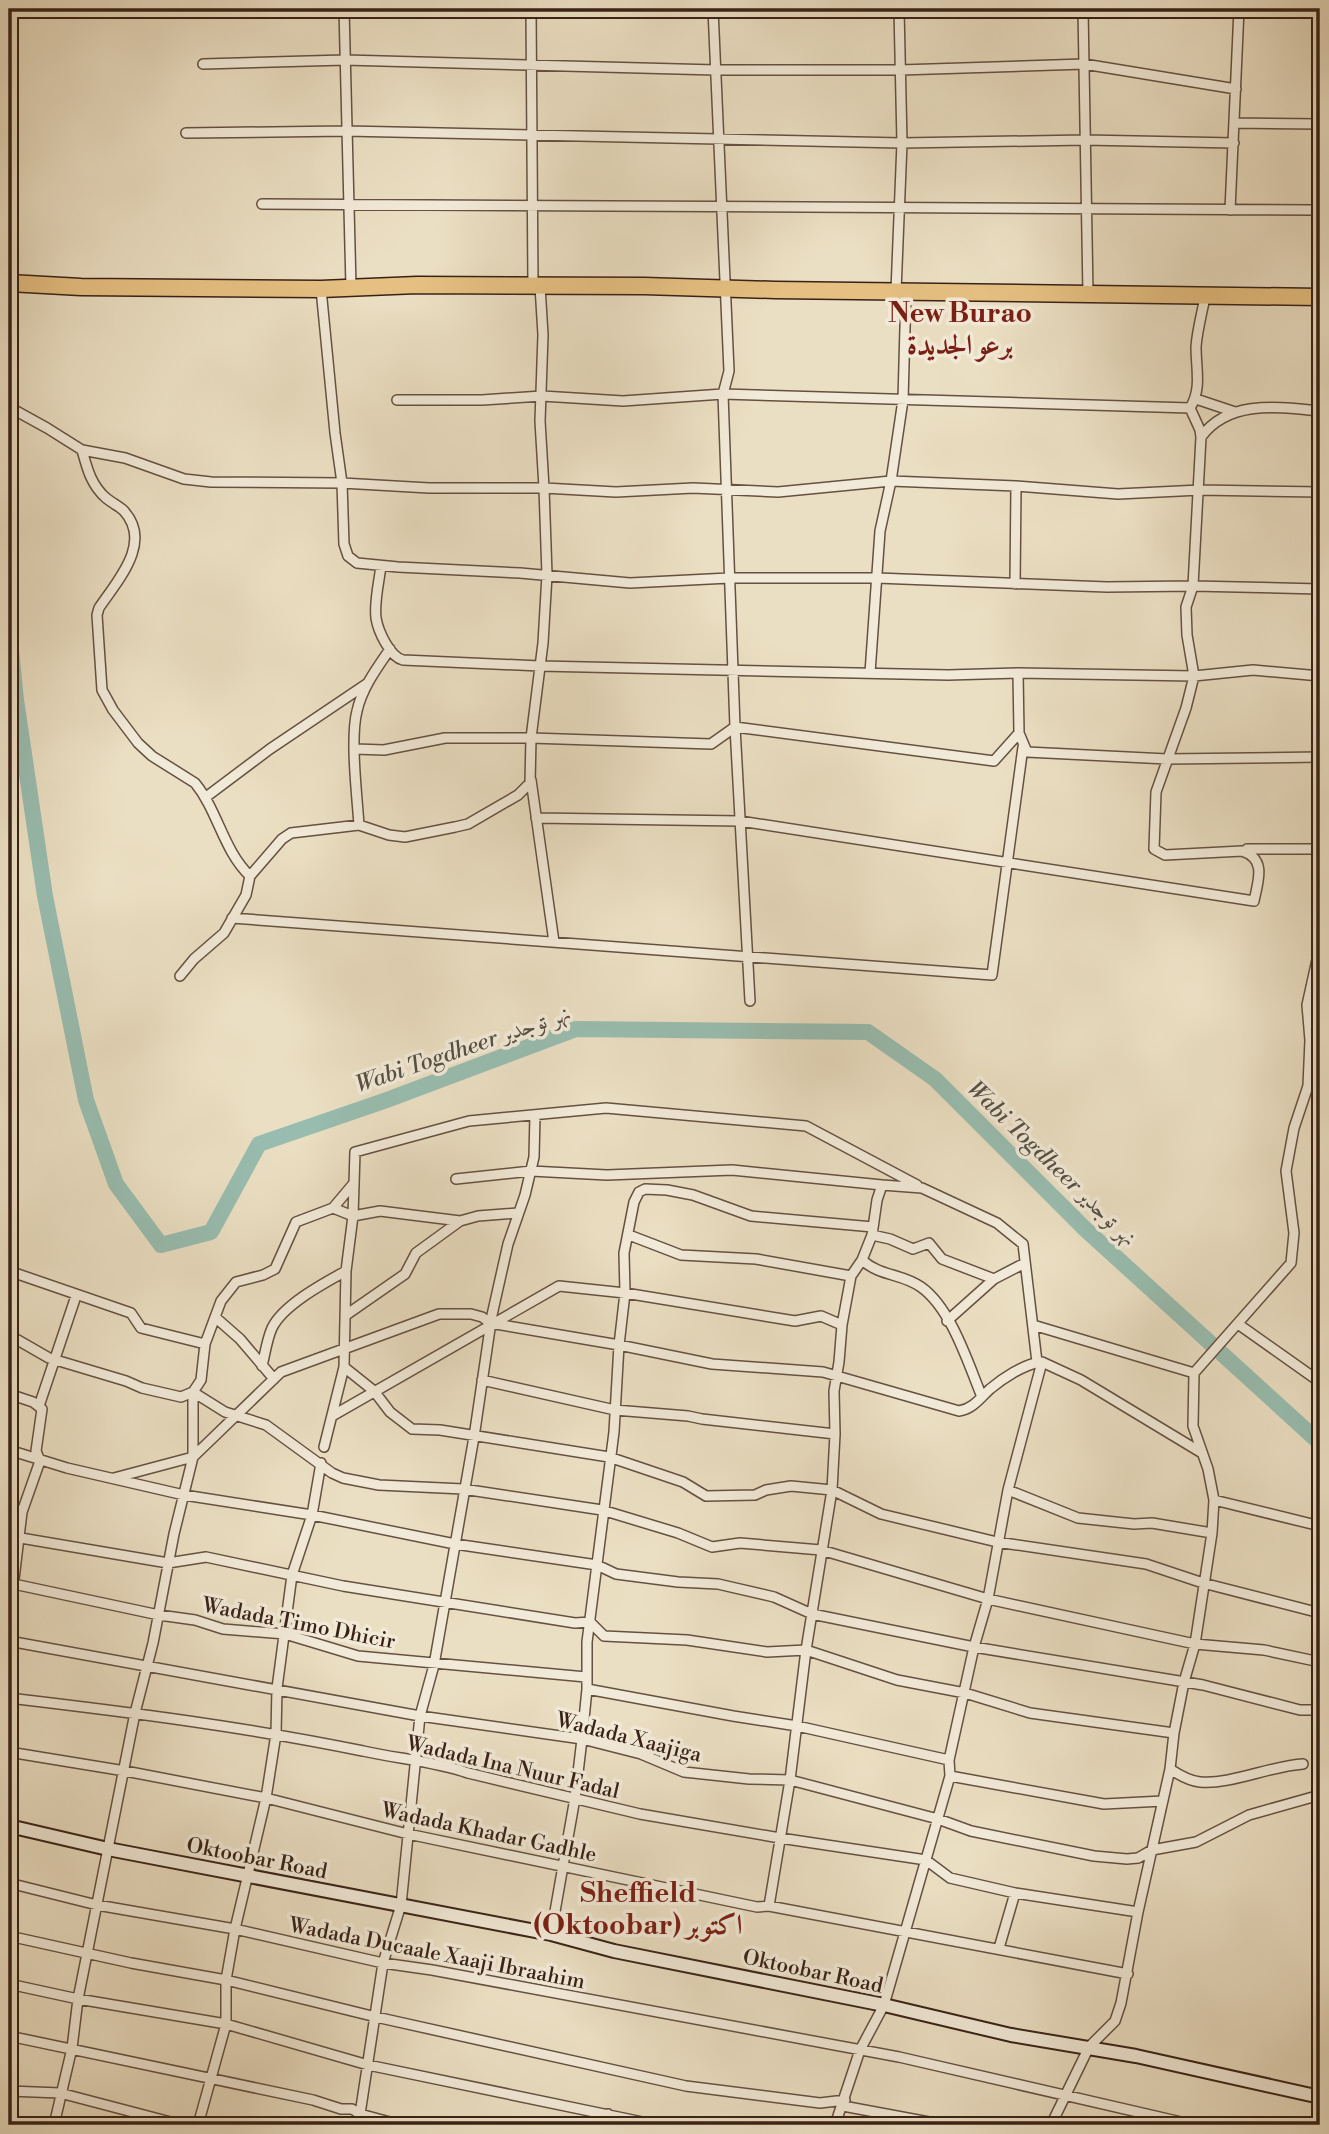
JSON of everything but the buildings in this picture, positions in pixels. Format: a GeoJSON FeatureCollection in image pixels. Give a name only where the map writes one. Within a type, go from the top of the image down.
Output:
{"type":"FeatureCollection","features":[{"type":"Feature","properties":{"kind":"highway"},"geometry":{"type":"LineString","coordinates":[[9,283],[81,287],[321,289],[417,285],[537,285],[1320,298]]}},
{"type":"Feature","properties":{"kind":"street"},"geometry":{"type":"LineString","coordinates":[[344,9],[351,287]]}},
{"type":"Feature","properties":{"kind":"street"},"geometry":{"type":"LineString","coordinates":[[531,9],[532,206],[543,335],[540,421],[547,575],[531,738],[531,780],[554,942]]}},
{"type":"Feature","properties":{"kind":"street"},"geometry":{"type":"LineString","coordinates":[[713,9],[729,371],[723,394],[729,578],[750,1001]]}},
{"type":"Feature","properties":{"kind":"street"},"geometry":{"type":"LineString","coordinates":[[870,673],[880,531],[891,481],[903,400],[899,9]]}},
{"type":"Feature","properties":{"kind":"street"},"geometry":{"type":"LineString","coordinates":[[1083,9],[1088,294]]}},
{"type":"Feature","properties":{"kind":"street"},"geometry":{"type":"LineString","coordinates":[[1230,210],[1240,9]]}},
{"type":"Feature","properties":{"kind":"street"},"geometry":{"type":"LineString","coordinates":[[1280,9],[1320,13]]}},
{"type":"Feature","properties":{"kind":"street"},"geometry":{"type":"LineString","coordinates":[[203,64],[345,60],[716,70],[900,70],[1084,65],[1236,89]]}},
{"type":"Feature","properties":{"kind":"street"},"geometry":{"type":"LineString","coordinates":[[1235,123],[1320,124]]}},
{"type":"Feature","properties":{"kind":"street"},"geometry":{"type":"LineString","coordinates":[[186,133],[346,131],[902,143],[1085,140],[1234,143]]}},
{"type":"Feature","properties":{"kind":"street"},"geometry":{"type":"LineString","coordinates":[[262,204],[1313,211]]}},
{"type":"Feature","properties":{"kind":"street"},"geometry":{"type":"LineString","coordinates":[[321,289],[342,483],[344,544],[348,556],[358,563],[630,583],[729,578],[877,578],[1107,587],[1320,589]]}},
{"type":"Feature","properties":{"kind":"street"},"geometry":{"type":"LineString","coordinates":[[1190,408],[1196,399],[1199,372],[1196,346],[1206,297]]}},
{"type":"Feature","properties":{"kind":"street"},"geometry":{"type":"LineString","coordinates":[[397,400],[482,400],[542,396],[623,401],[723,394],[1190,408]]}},
{"type":"Feature","properties":{"kind":"street"},"geometry":{"type":"LineString","coordinates":[[1196,399],[1235,412]]}},
{"type":"Feature","properties":{"kind":"street"},"geometry":{"type":"LineString","coordinates":[[1201,437],[1216,421],[1235,412],[1273,406],[1320,411]]}},
{"type":"Feature","properties":{"kind":"street"},"geometry":{"type":"LineString","coordinates":[[9,407],[82,450],[125,458],[199,482],[342,483],[429,488],[544,488],[616,492],[693,488],[778,492],[891,481],[1016,486],[1118,494],[1200,490],[1320,492]]}},
{"type":"Feature","properties":{"kind":"street"},"geometry":{"type":"LineString","coordinates":[[1154,849],[1156,792],[1186,708],[1194,676],[1187,635],[1186,607],[1193,586],[1201,437],[1190,408]]}},
{"type":"Feature","properties":{"kind":"street"},"geometry":{"type":"LineString","coordinates":[[82,450],[88,474],[98,491],[123,510],[135,531],[132,554],[125,570],[97,615],[102,690],[113,710],[138,743],[161,762],[195,783],[206,797],[239,866],[250,876]]}},
{"type":"Feature","properties":{"kind":"street"},"geometry":{"type":"LineString","coordinates":[[1015,584],[1016,486]]}},
{"type":"Feature","properties":{"kind":"street"},"geometry":{"type":"LineString","coordinates":[[381,566],[376,619],[390,649],[395,656],[403,660],[540,666],[948,675],[1018,673],[1194,676],[1253,670],[1320,677]]}},
{"type":"Feature","properties":{"kind":"street"},"geometry":{"type":"LineString","coordinates":[[359,825],[356,712],[368,682],[390,649]]}},
{"type":"Feature","properties":{"kind":"street"},"geometry":{"type":"LineString","coordinates":[[1018,673],[1019,733],[1027,752],[1167,759],[1320,757]]}},
{"type":"Feature","properties":{"kind":"street"},"geometry":{"type":"LineString","coordinates":[[206,797],[368,682]]}},
{"type":"Feature","properties":{"kind":"street"},"geometry":{"type":"LineString","coordinates":[[355,749],[384,750],[445,738],[711,744],[735,727],[994,761],[1019,733]]}},
{"type":"Feature","properties":{"kind":"street"},"geometry":{"type":"LineString","coordinates":[[232,918],[992,975],[1023,747]]}},
{"type":"Feature","properties":{"kind":"street"},"geometry":{"type":"LineString","coordinates":[[180,976],[194,959],[224,933],[246,895],[250,876],[282,839],[291,833],[359,825],[389,835],[405,837],[468,824],[518,795],[531,780]]}},
{"type":"Feature","properties":{"kind":"street"},"geometry":{"type":"LineString","coordinates":[[537,818],[740,821],[1254,901],[1260,870],[1252,854],[1242,850],[1165,855],[1154,849]]}},
{"type":"Feature","properties":{"kind":"street"},"geometry":{"type":"LineString","coordinates":[[1154,849],[1320,849]]}},
{"type":"Feature","properties":{"kind":"street"},"geometry":{"type":"LineString","coordinates":[[1051,2125],[1089,2047],[1115,2021],[1128,1974],[1138,1912],[1170,1769],[1184,1682],[1195,1644],[1212,1533],[1214,1500],[1193,1426],[1194,1373],[1291,1263],[1294,1233],[1286,1171],[1294,1128],[1308,1086],[1307,1005],[1320,946]]}},
{"type":"Feature","properties":{"kind":"street"},"geometry":{"type":"LineString","coordinates":[[324,1447],[344,1367],[346,1271],[353,1216],[355,1152],[469,1121],[606,1108],[806,1126],[922,1188],[997,1223],[1023,1244],[1039,1362],[1008,1490],[988,1599],[974,1647],[949,1760],[950,1776],[884,2005],[860,2050],[835,2125]]}},
{"type":"Feature","properties":{"kind":"street"},"geometry":{"type":"LineString","coordinates":[[354,2125],[360,2114],[383,1963],[401,1905],[420,1716],[434,1664],[474,1437],[490,1323],[517,1213],[531,1171],[535,1115]]}},
{"type":"Feature","properties":{"kind":"street"},"geometry":{"type":"LineString","coordinates":[[456,1179],[531,1171],[607,1175],[732,1170],[922,1188]]}},
{"type":"Feature","properties":{"kind":"street"},"geometry":{"type":"LineString","coordinates":[[9,1335],[55,1360],[181,1398],[193,1392],[201,1380],[205,1343],[221,1301],[236,1282],[275,1269],[296,1222],[333,1208],[354,1183]]}},
{"type":"Feature","properties":{"kind":"street"},"geometry":{"type":"LineString","coordinates":[[769,1906],[832,1490],[835,1376],[842,1325],[851,1276],[862,1260],[873,1231],[882,1185]]}},
{"type":"Feature","properties":{"kind":"street"},"geometry":{"type":"LineString","coordinates":[[551,1934],[575,1798],[582,1739],[590,1622],[615,1410],[625,1293],[623,1264],[634,1202],[639,1192],[650,1189],[693,1195],[751,1216],[873,1231],[913,1249],[929,1243],[942,1259],[994,1279]]}},
{"type":"Feature","properties":{"kind":"street"},"geometry":{"type":"LineString","coordinates":[[333,1208],[353,1216],[380,1212],[460,1221]]}},
{"type":"Feature","properties":{"kind":"street"},"geometry":{"type":"LineString","coordinates":[[346,1315],[405,1274],[416,1253],[460,1221],[478,1216],[517,1213]]}},
{"type":"Feature","properties":{"kind":"street"},"geometry":{"type":"LineString","coordinates":[[629,1236],[681,1255],[755,1259],[851,1276]]}},
{"type":"Feature","properties":{"kind":"street"},"geometry":{"type":"LineString","coordinates":[[862,1260],[873,1270],[920,1286],[936,1300],[982,1397]]}},
{"type":"Feature","properties":{"kind":"street"},"geometry":{"type":"LineString","coordinates":[[947,1321],[994,1279],[1025,1263]]}},
{"type":"Feature","properties":{"kind":"street"},"geometry":{"type":"LineString","coordinates":[[9,1271],[131,1313],[141,1328],[205,1343]]}},
{"type":"Feature","properties":{"kind":"street"},"geometry":{"type":"LineString","coordinates":[[262,1366],[272,1328],[282,1316],[316,1286],[346,1271]]}},
{"type":"Feature","properties":{"kind":"street"},"geometry":{"type":"LineString","coordinates":[[332,1416],[490,1323],[523,1308],[559,1286],[625,1293],[795,1321],[821,1316],[842,1325]]}},
{"type":"Feature","properties":{"kind":"street"},"geometry":{"type":"LineString","coordinates":[[39,1406],[76,1296]]}},
{"type":"Feature","properties":{"kind":"street"},"geometry":{"type":"LineString","coordinates":[[111,1479],[193,1457],[281,1372],[439,1314],[471,1314],[490,1323],[712,1364],[823,1372],[959,1411],[968,1410],[1010,1375],[1039,1362],[1081,1380],[1202,1453]]}},
{"type":"Feature","properties":{"kind":"street"},"geometry":{"type":"LineString","coordinates":[[215,1317],[240,1339],[274,1379]]}},
{"type":"Feature","properties":{"kind":"street"},"geometry":{"type":"LineString","coordinates":[[1238,1324],[1320,1382]]}},
{"type":"Feature","properties":{"kind":"street"},"geometry":{"type":"LineString","coordinates":[[1033,1325],[1194,1373]]}},
{"type":"Feature","properties":{"kind":"street"},"geometry":{"type":"LineString","coordinates":[[344,1367],[374,1391],[390,1412],[412,1429],[440,1430],[609,1457],[683,1482],[706,1496],[755,1495],[766,1490],[791,1486],[832,1490],[881,1514],[997,1542],[1146,1564],[1203,1583],[1320,1613]]}},
{"type":"Feature","properties":{"kind":"street"},"geometry":{"type":"LineString","coordinates":[[482,1380],[615,1410],[835,1434]]}},
{"type":"Feature","properties":{"kind":"street"},"geometry":{"type":"LineString","coordinates":[[193,1392],[225,1412],[266,1425],[332,1473],[343,1478],[379,1485],[463,1489],[602,1510],[678,1533],[712,1547],[740,1543],[821,1550],[988,1599],[1195,1644],[1265,1650],[1320,1662]]}},
{"type":"Feature","properties":{"kind":"street"},"geometry":{"type":"LineString","coordinates":[[54,2125],[72,2048],[78,1999],[135,1713],[193,1457],[193,1392]]}},
{"type":"Feature","properties":{"kind":"street"},"geometry":{"type":"LineString","coordinates":[[9,1394],[39,1406],[43,1411],[36,1451],[40,1461],[13,1537],[9,1621]]}},
{"type":"Feature","properties":{"kind":"street"},"geometry":{"type":"LineString","coordinates":[[9,1450],[40,1461],[111,1479],[184,1494],[312,1515],[455,1544],[597,1565],[616,1574],[718,1584],[774,1597],[812,1614],[974,1647],[1184,1682],[1300,1710],[1320,1710]]}},
{"type":"Feature","properties":{"kind":"street"},"geometry":{"type":"LineString","coordinates":[[198,2125],[226,2024],[226,1980],[235,1929],[266,1798],[276,1734],[277,1688],[292,1575],[312,1515],[321,1463]]}},
{"type":"Feature","properties":{"kind":"street"},"geometry":{"type":"LineString","coordinates":[[1008,1490],[1078,1518],[1134,1524],[1152,1523],[1212,1533]]}},
{"type":"Feature","properties":{"kind":"street"},"geometry":{"type":"LineString","coordinates":[[1214,1500],[1320,1526]]}},
{"type":"Feature","properties":{"kind":"street"},"geometry":{"type":"LineString","coordinates":[[9,1507],[22,1512]]}},
{"type":"Feature","properties":{"kind":"street"},"geometry":{"type":"LineString","coordinates":[[13,1537],[168,1563],[206,1557],[343,1586],[575,1623],[590,1622],[604,1636],[687,1640],[767,1652],[806,1650],[897,1680],[965,1693],[1030,1713],[1174,1733]]}},
{"type":"Feature","properties":{"kind":"street","name":"Wadada Timo Dhicir"},"geometry":{"type":"LineString","coordinates":[[10,1583],[159,1615],[195,1620],[223,1629],[285,1634],[358,1656],[586,1677]]}},
{"type":"Feature","properties":{"kind":"street","name":"Wadada Xaajiga"},"geometry":{"type":"LineString","coordinates":[[9,1641],[420,1716],[582,1739],[641,1754],[684,1772],[790,1780],[938,1819],[971,1831],[1094,1856],[1138,1858],[1152,1850],[1196,1842],[1249,1815],[1320,1795]]}},
{"type":"Feature","properties":{"kind":"street"},"geometry":{"type":"LineString","coordinates":[[587,1689],[797,1726],[949,1760]]}},
{"type":"Feature","properties":{"kind":"street","name":"Wadada Ina Nuur Fadal"},"geometry":{"type":"LineString","coordinates":[[9,1698],[276,1734],[416,1762],[446,1765],[468,1773],[640,1814],[926,1860]]}},
{"type":"Feature","properties":{"kind":"street","name":"Wadada Khadar Gadhle"},"geometry":{"type":"LineString","coordinates":[[9,1752],[266,1798],[408,1834],[757,1907],[769,1906],[1128,1974]]}},
{"type":"Feature","properties":{"kind":"street"},"geometry":{"type":"LineString","coordinates":[[1170,1769],[1198,1782],[1214,1782],[1285,1765],[1303,1764]]}},
{"type":"Feature","properties":{"kind":"street"},"geometry":{"type":"LineString","coordinates":[[950,1776],[1104,1804],[1163,1801]]}},
{"type":"Feature","properties":{"kind":"street","name":"Oktoobar Road"},"geometry":{"type":"LineString","coordinates":[[9,1826],[108,1849],[551,1934],[614,1951],[884,2005],[1011,2035],[1089,2047],[1320,2097]]}},
{"type":"Feature","properties":{"kind":"street"},"geometry":{"type":"LineString","coordinates":[[926,1860],[950,1878],[1015,1893],[1138,1912]]}},
{"type":"Feature","properties":{"kind":"street","name":"Wadada Ducaale Xaaji Ibraahim"},"geometry":{"type":"LineString","coordinates":[[9,1883],[97,1905],[235,1929],[383,1963],[899,2057],[1194,2125]]}},
{"type":"Feature","properties":{"kind":"street"},"geometry":{"type":"LineString","coordinates":[[999,1948],[1015,1893]]}},
{"type":"Feature","properties":{"kind":"street"},"geometry":{"type":"LineString","coordinates":[[9,1936],[226,1980],[376,2017],[686,2086],[820,2103],[844,2103],[945,2125]]}},
{"type":"Feature","properties":{"kind":"street"},"geometry":{"type":"LineString","coordinates":[[9,1984],[78,1999],[226,2024],[368,2065],[657,2125]]}},
{"type":"Feature","properties":{"kind":"street"},"geometry":{"type":"LineString","coordinates":[[9,2036],[313,2100],[401,2125]]}},
{"type":"Feature","properties":{"kind":"street"},"geometry":{"type":"LineString","coordinates":[[9,2091],[60,2093],[182,2125]]}},
{"type":"Feature","properties":{"kind":"street"},"geometry":{"type":"LineString","coordinates":[[606,2125],[608,2114]]}},
{"type":"Feature","properties":{"kind":"waterway","name":"Wabi Togdheer نهر توجدير"},"geometry":{"type":"LineString","coordinates":[[9,631],[16,700],[45,896],[86,1100],[116,1184],[161,1245],[211,1232],[259,1144],[384,1101],[576,1029],[868,1032],[935,1079],[1085,1229],[1320,1443]]}},
{"type":"Feature","properties":{"kind":"district","name":"New Burao برعو الجديدة"},"geometry":{"type":"Point","coordinates":[960,328]}},
{"type":"Feature","properties":{"kind":"district","name":"Sheffield (Oktoobar) اكتوبر"},"geometry":{"type":"Point","coordinates":[638,1908]}}]}
